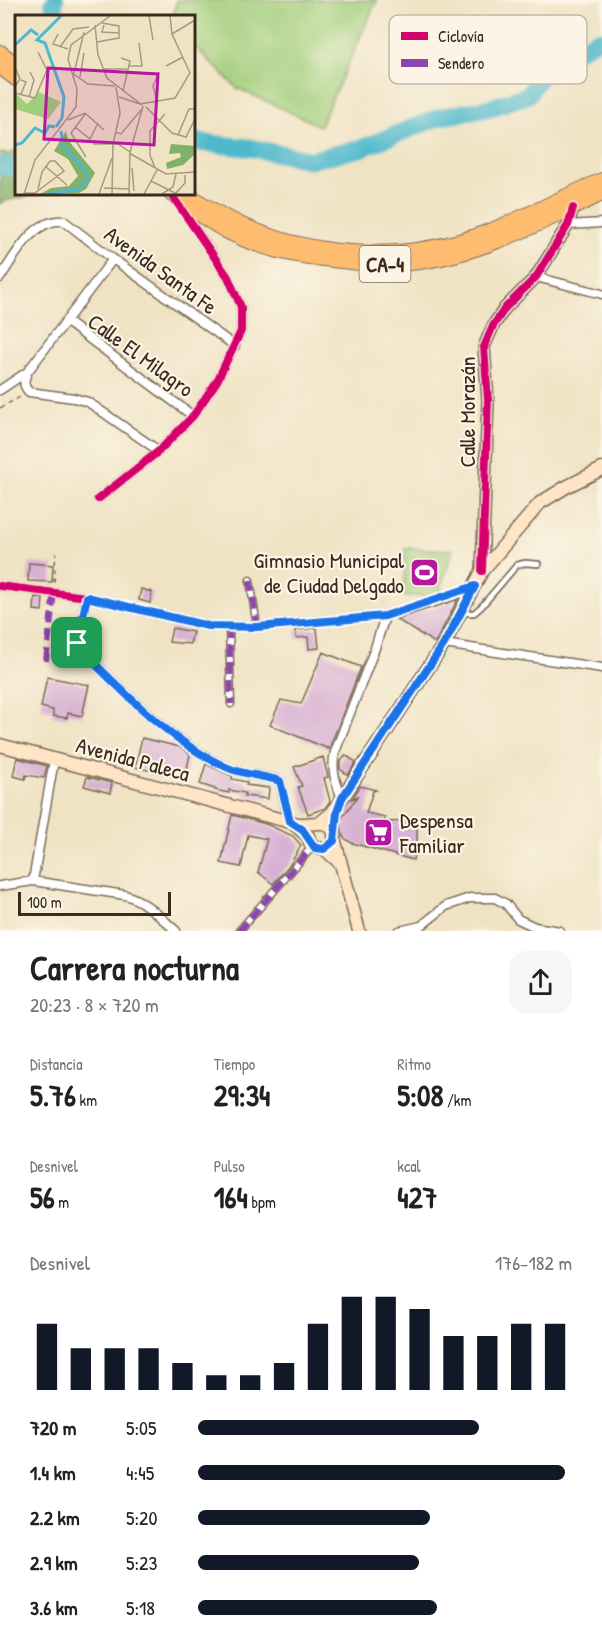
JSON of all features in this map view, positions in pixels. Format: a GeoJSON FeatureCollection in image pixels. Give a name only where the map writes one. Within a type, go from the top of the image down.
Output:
{"type":"FeatureCollection","features":[{"type":"Feature","properties":{"kind":"main road"},"geometry":{"type":"LineString","coordinates":[[0,52],[15,63]]}},
{"type":"Feature","properties":{"kind":"main road"},"geometry":{"type":"LineString","coordinates":[[0,67],[15,78]]}},
{"type":"Feature","properties":{"kind":"main road","name":"CA-4"},"geometry":{"type":"LineString","coordinates":[[190,195],[223,217],[282,241],[340,251],[378,253],[417,250],[466,239],[506,224],[602,180]]}},
{"type":"Feature","properties":{"kind":"main road","name":"CA-4"},"geometry":{"type":"LineString","coordinates":[[172,195],[226,231],[264,248],[299,257],[364,264],[407,264],[460,253],[502,240],[602,194]]}},
{"type":"Feature","properties":{"kind":"main road"},"geometry":{"type":"LineString","coordinates":[[482,572],[540,503],[566,486],[602,470]]}},
{"type":"Feature","properties":{"kind":"main road","name":"Calle Morazán"},"geometry":{"type":"LineString","coordinates":[[319,823],[332,813],[444,644],[482,572]]}},
{"type":"Feature","properties":{"kind":"main road","name":"Avenida Paleca"},"geometry":{"type":"LineString","coordinates":[[0,745],[290,821],[304,824],[319,823]]}},
{"type":"Feature","properties":{"kind":"main road","name":"Calle Morazán"},"geometry":{"type":"LineString","coordinates":[[334,836],[337,812],[342,798]]}},
{"type":"Feature","properties":{"kind":"main road","name":"Avenida Paleca"},"geometry":{"type":"LineString","coordinates":[[290,821],[299,826],[314,844],[334,857],[343,870]]}},
{"type":"Feature","properties":{"kind":"main road"},"geometry":{"type":"LineString","coordinates":[[334,836],[331,845],[314,844],[310,829],[319,823],[329,825],[334,836],[359,931]]}},
{"type":"Feature","properties":{"kind":"street"},"geometry":{"type":"LineString","coordinates":[[98,499],[159,451],[193,416],[217,381],[235,346],[242,326],[241,307],[226,274],[172,195]]}},
{"type":"Feature","properties":{"kind":"street","name":"Calle Morazán"},"geometry":{"type":"LineString","coordinates":[[482,572],[488,400],[484,347],[493,326],[505,308],[536,277],[568,225],[573,208]]}},
{"type":"Feature","properties":{"kind":"street","name":"Avenida Santa Fe"},"geometry":{"type":"LineString","coordinates":[[0,278],[30,235],[37,229],[56,221],[67,223],[113,259],[235,346]]}},
{"type":"Feature","properties":{"kind":"street"},"geometry":{"type":"LineString","coordinates":[[568,225],[602,223]]}},
{"type":"Feature","properties":{"kind":"street","name":"Calle El Milagro"},"geometry":{"type":"LineString","coordinates":[[0,390],[28,371],[113,259]]}},
{"type":"Feature","properties":{"kind":"street"},"geometry":{"type":"LineString","coordinates":[[536,277],[602,294]]}},
{"type":"Feature","properties":{"kind":"street","name":"Calle El Milagro"},"geometry":{"type":"LineString","coordinates":[[67,322],[193,416]]}},
{"type":"Feature","properties":{"kind":"street"},"geometry":{"type":"LineString","coordinates":[[28,371],[24,382],[28,392],[88,402],[159,451]]}},
{"type":"Feature","properties":{"kind":"street"},"geometry":{"type":"LineString","coordinates":[[250,580],[257,627]]}},
{"type":"Feature","properties":{"kind":"street"},"geometry":{"type":"LineString","coordinates":[[0,585],[87,597],[208,626],[229,627],[257,627],[385,616],[475,586]]}},
{"type":"Feature","properties":{"kind":"street"},"geometry":{"type":"LineString","coordinates":[[87,597],[77,643],[79,648],[140,707],[199,753],[230,769],[280,781],[290,821]]}},
{"type":"Feature","properties":{"kind":"street"},"geometry":{"type":"LineString","coordinates":[[342,798],[332,766],[335,752],[385,616]]}},
{"type":"Feature","properties":{"kind":"street"},"geometry":{"type":"LineString","coordinates":[[229,627],[231,704]]}},
{"type":"Feature","properties":{"kind":"street"},"geometry":{"type":"LineString","coordinates":[[444,644],[602,668]]}},
{"type":"Feature","properties":{"kind":"street"},"geometry":{"type":"LineString","coordinates":[[33,881],[54,760]]}},
{"type":"Feature","properties":{"kind":"street"},"geometry":{"type":"LineString","coordinates":[[239,931],[314,844]]}},
{"type":"Feature","properties":{"kind":"street"},"geometry":{"type":"LineString","coordinates":[[0,886],[33,881],[113,892],[131,897],[150,908],[176,931]]}},
{"type":"Feature","properties":{"kind":"street"},"geometry":{"type":"LineString","coordinates":[[399,931],[421,926],[446,906],[470,898],[495,898],[506,904],[518,919],[535,927],[560,931]]}},
{"type":"Feature","properties":{"kind":"lane"},"geometry":{"type":"LineString","coordinates":[[461,614],[474,613],[482,608],[517,565],[525,562],[538,564]]}},
{"type":"Feature","properties":{"kind":"path"},"geometry":{"type":"LineString","coordinates":[[0,408],[28,392]]}},
{"type":"Feature","properties":{"kind":"path"},"geometry":{"type":"LineString","coordinates":[[54,592],[56,553]]}},
{"type":"Feature","properties":{"kind":"green space"},"geometry":{"type":"Polygon","coordinates":[[[177,0],[377,0],[320,126],[237,88],[195,47],[195,15],[173,15],[177,0]]]}},
{"type":"Feature","properties":{"kind":"green space"},"geometry":{"type":"Polygon","coordinates":[[[15,151],[15,195],[35,195],[4,201],[0,204],[0,153],[10,154],[15,151]]]}},
{"type":"Feature","properties":{"kind":"green space","name":"Gimnasio Municipal de Ciudad Delgado"},"geometry":{"type":"Polygon","coordinates":[[[405,548],[453,550],[438,596],[404,596],[405,548]]]}},
{"type":"Feature","properties":{"kind":"building"},"geometry":{"type":"Polygon","coordinates":[[[29,563],[53,565],[52,582],[28,581],[29,563]]]}},
{"type":"Feature","properties":{"kind":"building"},"geometry":{"type":"Polygon","coordinates":[[[141,589],[152,592],[150,603],[139,600],[141,589]]]}},
{"type":"Feature","properties":{"kind":"building"},"geometry":{"type":"Polygon","coordinates":[[[35,597],[43,598],[42,611],[34,610],[35,597]]]}},
{"type":"Feature","properties":{"kind":"building"},"geometry":{"type":"Polygon","coordinates":[[[458,599],[435,643],[396,619],[453,601],[458,599]]]}},
{"type":"Feature","properties":{"kind":"building"},"geometry":{"type":"Polygon","coordinates":[[[172,628],[193,632],[190,644],[169,642],[172,628]]]}},
{"type":"Feature","properties":{"kind":"building"},"geometry":{"type":"Polygon","coordinates":[[[317,628],[319,648],[309,649],[308,637],[296,638],[295,630],[317,628]]]}},
{"type":"Feature","properties":{"kind":"building"},"geometry":{"type":"Polygon","coordinates":[[[323,652],[361,667],[329,749],[270,725],[281,700],[301,704],[323,652]]]}},
{"type":"Feature","properties":{"kind":"building"},"geometry":{"type":"Polygon","coordinates":[[[47,677],[89,685],[82,716],[68,713],[67,718],[53,716],[53,710],[41,707],[47,677]]]}},
{"type":"Feature","properties":{"kind":"building"},"geometry":{"type":"Polygon","coordinates":[[[142,738],[180,747],[190,754],[185,779],[135,767],[142,738]]]}},
{"type":"Feature","properties":{"kind":"building"},"geometry":{"type":"Polygon","coordinates":[[[345,755],[356,762],[348,775],[340,769],[340,763],[345,755]]]}},
{"type":"Feature","properties":{"kind":"building"},"geometry":{"type":"Polygon","coordinates":[[[323,757],[328,777],[324,778],[330,801],[325,808],[308,814],[298,787],[302,786],[294,767],[323,757]]]}},
{"type":"Feature","properties":{"kind":"building"},"geometry":{"type":"Polygon","coordinates":[[[17,758],[47,766],[44,778],[26,775],[25,779],[13,776],[17,758]]]}},
{"type":"Feature","properties":{"kind":"building"},"geometry":{"type":"Polygon","coordinates":[[[206,764],[232,776],[232,779],[247,782],[246,785],[269,788],[268,799],[245,796],[245,793],[229,790],[229,793],[215,790],[200,784],[206,764]]]}},
{"type":"Feature","properties":{"kind":"building"},"geometry":{"type":"Polygon","coordinates":[[[87,777],[112,783],[110,793],[84,786],[87,777]]]}},
{"type":"Feature","properties":{"kind":"building","name":"Despensa Familiar"},"geometry":{"type":"Polygon","coordinates":[[[360,786],[376,790],[373,791],[366,813],[385,817],[384,822],[417,821],[417,840],[413,860],[352,843],[343,837],[340,820],[358,796],[352,799],[360,786]]]}},
{"type":"Feature","properties":{"kind":"building"},"geometry":{"type":"Polygon","coordinates":[[[232,815],[266,824],[293,836],[301,845],[291,863],[273,884],[258,872],[267,839],[248,835],[241,867],[221,863],[232,815]]]}},
{"type":"Feature","properties":{"kind":"waterway"},"geometry":{"type":"LineString","coordinates":[[55,0],[53,2],[56,15]]}},
{"type":"Feature","properties":{"kind":"waterway"},"geometry":{"type":"LineString","coordinates":[[587,45],[602,40]]}},
{"type":"Feature","properties":{"kind":"waterway"},"geometry":{"type":"LineString","coordinates":[[195,142],[252,148],[310,160],[362,148],[439,117],[489,108],[528,95],[535,84]]}},
{"type":"Feature","properties":{"kind":"waterway"},"geometry":{"type":"LineString","coordinates":[[0,166],[15,167]]}},
{"type":"Feature","properties":{"kind":"marked path"},"geometry":{"type":"LineString","coordinates":[[250,580],[257,627]]}},
{"type":"Feature","properties":{"kind":"marked path"},"geometry":{"type":"LineString","coordinates":[[46,661],[54,592]]}},
{"type":"Feature","properties":{"kind":"marked path"},"geometry":{"type":"LineString","coordinates":[[87,597],[77,643],[79,648],[130,698],[185,743],[232,770],[280,781],[289,821]]}},
{"type":"Feature","properties":{"kind":"marked path"},"geometry":{"type":"LineString","coordinates":[[229,627],[231,704]]}},
{"type":"Feature","properties":{"kind":"marked path"},"geometry":{"type":"LineString","coordinates":[[239,931],[313,846]]}},
{"type":"Feature","properties":{"kind":"cycle path"},"geometry":{"type":"LineString","coordinates":[[98,499],[159,451],[193,416],[217,381],[241,331],[241,307],[228,277],[172,195]]}},
{"type":"Feature","properties":{"kind":"cycle path"},"geometry":{"type":"LineString","coordinates":[[482,571],[488,400],[484,347],[493,326],[505,308],[536,277],[568,225],[573,208]]}},
{"type":"Feature","properties":{"kind":"cycle path"},"geometry":{"type":"LineString","coordinates":[[0,586],[87,597],[208,626],[229,627],[257,627],[385,616],[475,586]]}},
{"type":"Feature","properties":{"kind":"place","name":"Gimnasio Municipal de Ciudad Delgado"},"geometry":{"type":"Point","coordinates":[425,573]}},
{"type":"Feature","properties":{"kind":"place","name":"Despensa Familiar"},"geometry":{"type":"Point","coordinates":[379,833]}},
{"type":"Feature","properties":{"kind":"route"},"geometry":{"type":"LineString","coordinates":[[475,586],[444,644],[342,798],[337,812],[334,841],[324,849],[315,848],[302,829],[290,821],[280,781],[238,772],[199,753],[140,707],[77,646],[77,643],[87,597],[208,626],[257,627],[385,616],[475,586]]}}]}
